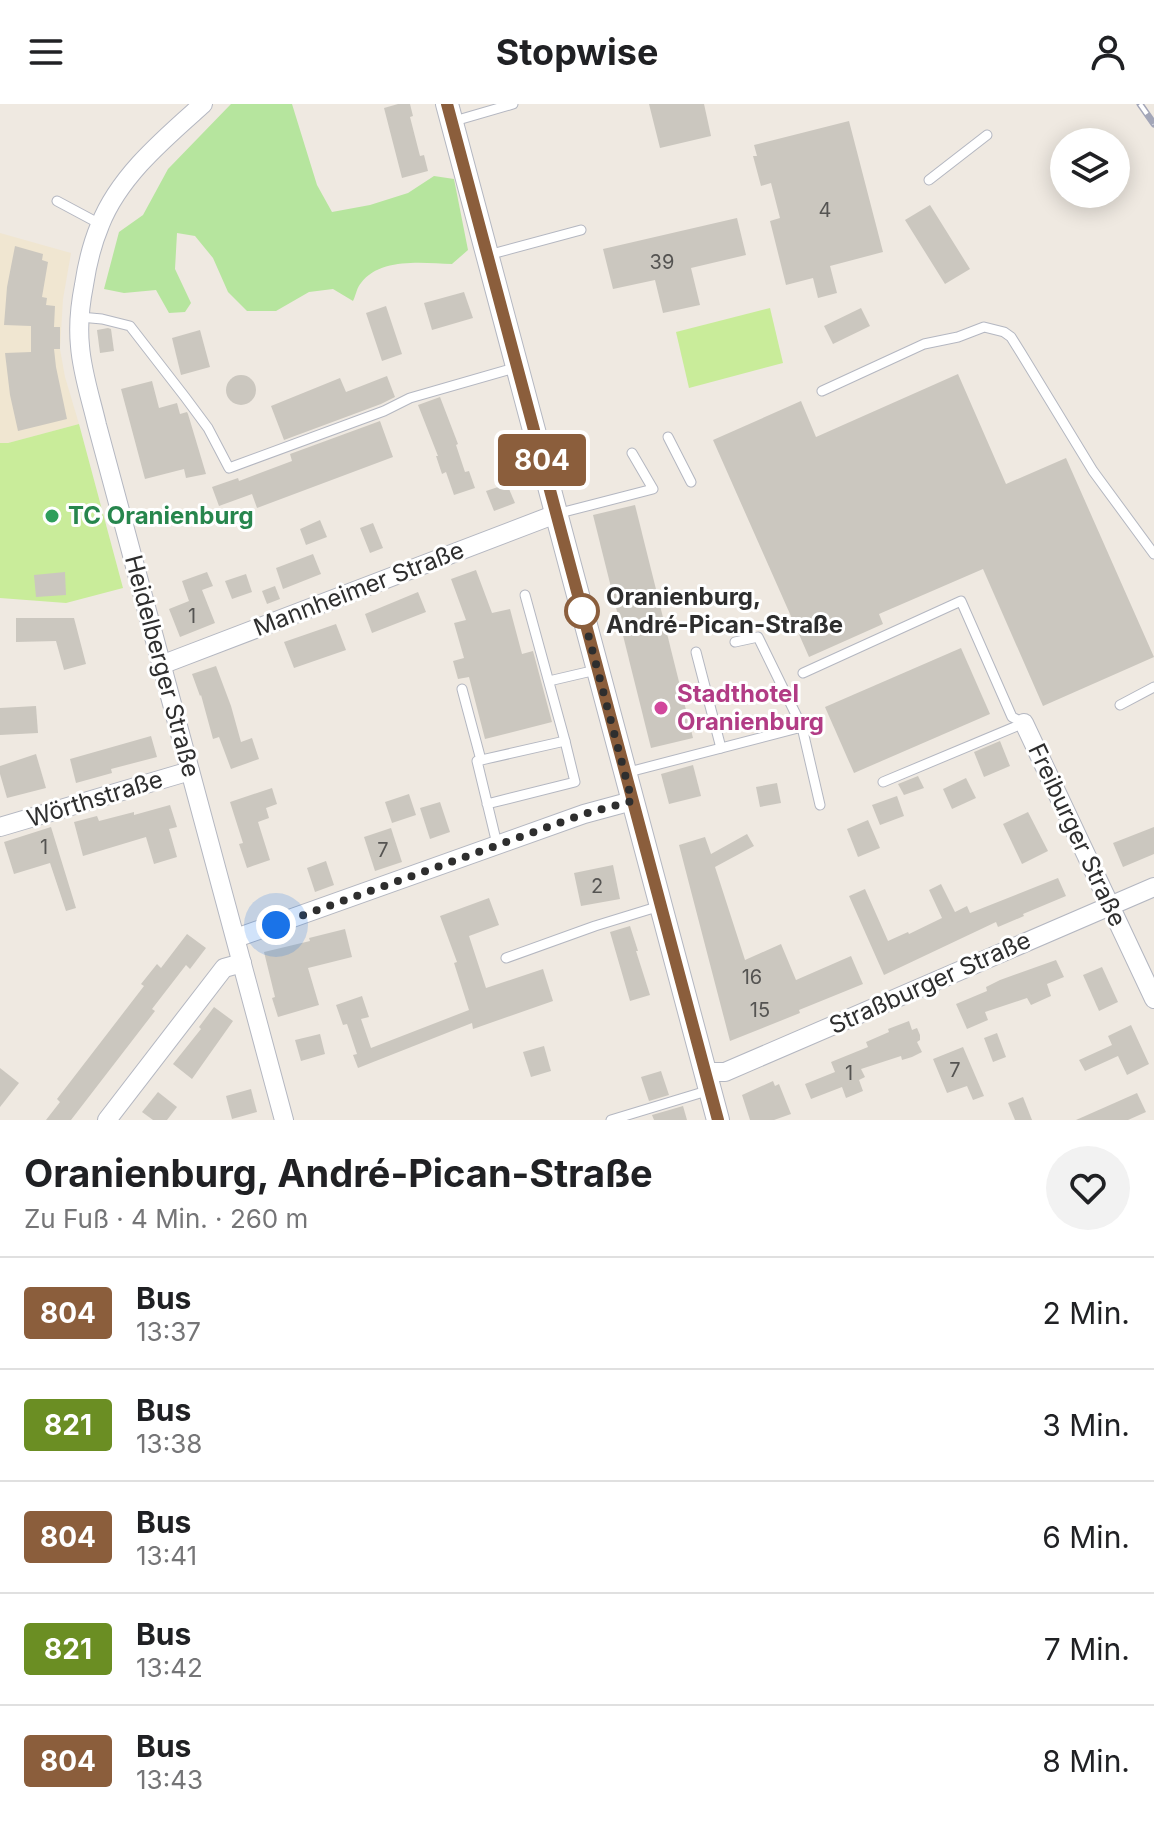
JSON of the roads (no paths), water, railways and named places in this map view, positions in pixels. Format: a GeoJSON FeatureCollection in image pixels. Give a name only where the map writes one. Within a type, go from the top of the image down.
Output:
{"type":"FeatureCollection","features":[{"type":"Feature","properties":{"kind":"street","name":"Heidelberger Straße"},"geometry":{"type":"LineString","coordinates":[[203,104],[138,166],[100,224],[86,272],[80,346],[86,381],[284,1120]]}},
{"type":"Feature","properties":{"kind":"street"},"geometry":{"type":"LineString","coordinates":[[449,113],[718,1120]]}},
{"type":"Feature","properties":{"kind":"street","name":"Mannheimer Straße"},"geometry":{"type":"LineString","coordinates":[[161,665],[556,514]]}},
{"type":"Feature","properties":{"kind":"street","name":"Freiburger Straße"},"geometry":{"type":"LineString","coordinates":[[1024,723],[1154,999]]}},
{"type":"Feature","properties":{"kind":"street","name":"Wörthstraße"},"geometry":{"type":"LineString","coordinates":[[0,827],[190,771]]}},
{"type":"Feature","properties":{"kind":"street"},"geometry":{"type":"LineString","coordinates":[[236,938],[497,844],[632,801]]}},
{"type":"Feature","properties":{"kind":"street","name":"Straßburger Straße"},"geometry":{"type":"LineString","coordinates":[[708,1081],[1154,887]]}},
{"type":"Feature","properties":{"kind":"street"},"geometry":{"type":"LineString","coordinates":[[107,1120],[224,968],[242,963]]}},
{"type":"Feature","properties":{"kind":"lane"},"geometry":{"type":"LineString","coordinates":[[449,113],[513,104]]}},
{"type":"Feature","properties":{"kind":"lane"},"geometry":{"type":"LineString","coordinates":[[929,180],[987,135]]}},
{"type":"Feature","properties":{"kind":"lane"},"geometry":{"type":"LineString","coordinates":[[57,201],[100,224]]}},
{"type":"Feature","properties":{"kind":"lane"},"geometry":{"type":"LineString","coordinates":[[488,255],[581,230]]}},
{"type":"Feature","properties":{"kind":"lane"},"geometry":{"type":"LineString","coordinates":[[80,317],[130,326],[208,428],[229,468],[384,411],[410,398],[518,367]]}},
{"type":"Feature","properties":{"kind":"lane"},"geometry":{"type":"LineString","coordinates":[[822,391],[924,344],[958,337],[984,327],[1004,332],[1011,337],[1093,471],[1154,554]]}},
{"type":"Feature","properties":{"kind":"lane"},"geometry":{"type":"LineString","coordinates":[[668,437],[691,482]]}},
{"type":"Feature","properties":{"kind":"lane"},"geometry":{"type":"LineString","coordinates":[[556,514],[653,489],[632,453]]}},
{"type":"Feature","properties":{"kind":"lane"},"geometry":{"type":"LineString","coordinates":[[487,804],[575,782],[525,595]]}},
{"type":"Feature","properties":{"kind":"lane"},"geometry":{"type":"LineString","coordinates":[[803,673],[961,601],[1012,717],[1024,723]]}},
{"type":"Feature","properties":{"kind":"lane"},"geometry":{"type":"LineString","coordinates":[[735,642],[758,637],[802,727],[820,805]]}},
{"type":"Feature","properties":{"kind":"lane"},"geometry":{"type":"LineString","coordinates":[[696,652],[721,748]]}},
{"type":"Feature","properties":{"kind":"lane"},"geometry":{"type":"LineString","coordinates":[[549,681],[597,669]]}},
{"type":"Feature","properties":{"kind":"lane"},"geometry":{"type":"LineString","coordinates":[[1120,705],[1154,687]]}},
{"type":"Feature","properties":{"kind":"lane"},"geometry":{"type":"LineString","coordinates":[[462,689],[481,760]]}},
{"type":"Feature","properties":{"kind":"lane","name":"Freiburger Straße"},"geometry":{"type":"LineString","coordinates":[[883,782],[1024,723]]}},
{"type":"Feature","properties":{"kind":"lane"},"geometry":{"type":"LineString","coordinates":[[625,773],[802,727]]}},
{"type":"Feature","properties":{"kind":"lane"},"geometry":{"type":"LineString","coordinates":[[497,844],[477,761],[565,741]]}},
{"type":"Feature","properties":{"kind":"lane"},"geometry":{"type":"LineString","coordinates":[[506,958],[660,906]]}},
{"type":"Feature","properties":{"kind":"lane"},"geometry":{"type":"LineString","coordinates":[[611,1120],[708,1081]]}},
{"type":"Feature","properties":{"kind":"railway"},"geometry":{"type":"LineString","coordinates":[[1140,104],[1154,124]]}},
{"type":"Feature","properties":{"kind":"place","name":"TC Oranienburg"},"geometry":{"type":"Point","coordinates":[52,516]}},
{"type":"Feature","properties":{"kind":"place","name":"Oranienburg, André-Pican-Straße"},"geometry":{"type":"Point","coordinates":[582,611]}},
{"type":"Feature","properties":{"kind":"place","name":"Stadthotel Oranienburg"},"geometry":{"type":"Point","coordinates":[661,708]}}]}
